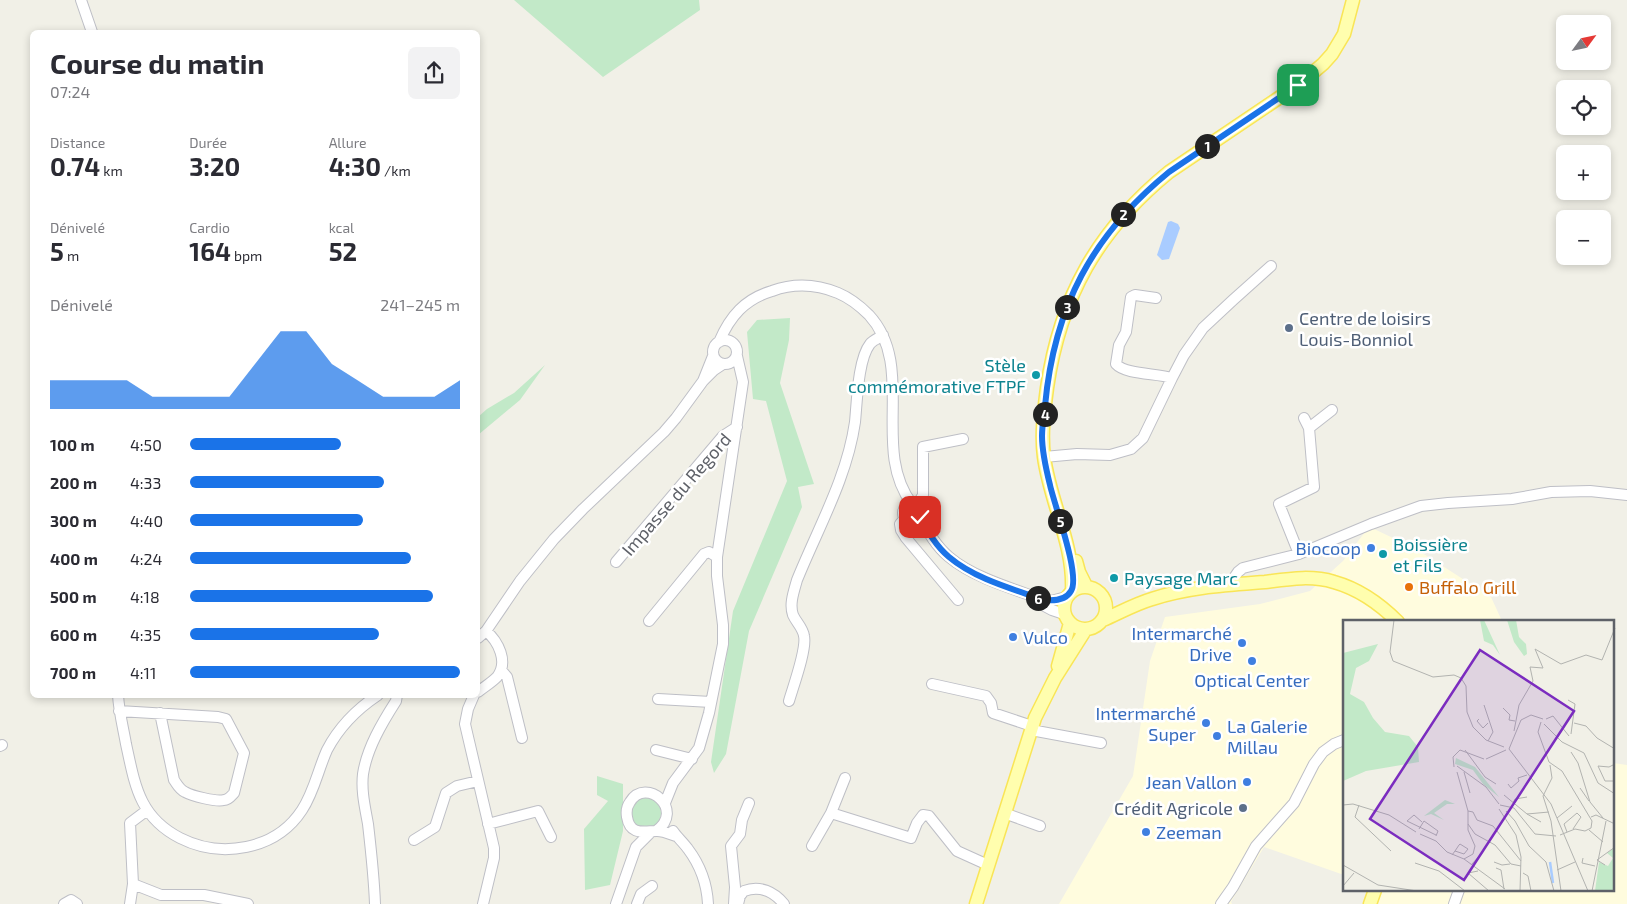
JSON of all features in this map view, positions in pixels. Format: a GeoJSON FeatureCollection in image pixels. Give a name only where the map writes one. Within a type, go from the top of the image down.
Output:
{"type":"FeatureCollection","features":[{"type":"Feature","properties":{"kind":"main road"},"geometry":{"type":"LineString","coordinates":[[1055,678],[1067,637],[1067,618],[1064,605],[1069,594],[1073,575],[1071,559],[1050,485],[1047,457],[1048,433],[1044,417],[1049,376],[1058,334],[1071,297],[1086,267],[1109,231],[1138,199],[1169,172],[1298,85],[1323,64],[1332,54],[1344,34],[1353,0]]}},
{"type":"Feature","properties":{"kind":"main road"},"geometry":{"type":"LineString","coordinates":[[1047,457],[1079,572],[1086,586]]}},
{"type":"Feature","properties":{"kind":"main road"},"geometry":{"type":"LineString","coordinates":[[1067,618],[1077,628],[1086,629],[1094,627],[1103,620],[1137,604],[1167,594],[1291,578],[1312,578],[1333,581],[1372,598],[1396,620]]}},
{"type":"Feature","properties":{"kind":"main road"},"geometry":{"type":"LineString","coordinates":[[1069,594],[1079,587],[1086,586],[1099,591],[1106,603],[1106,612],[1103,620]]}},
{"type":"Feature","properties":{"kind":"main road"},"geometry":{"type":"LineString","coordinates":[[1106,603],[1121,607],[1137,604]]}},
{"type":"Feature","properties":{"kind":"main road"},"geometry":{"type":"LineString","coordinates":[[976,904],[1031,728],[1055,678],[1086,629]]}},
{"type":"Feature","properties":{"kind":"main road"},"geometry":{"type":"LineString","coordinates":[[1370,904],[1374,892]]}},
{"type":"Feature","properties":{"kind":"street"},"geometry":{"type":"LineString","coordinates":[[81,0],[91,30]]}},
{"type":"Feature","properties":{"kind":"street"},"geometry":{"type":"LineString","coordinates":[[1047,457],[1077,454],[1110,455],[1131,449],[1143,438],[1184,355],[1203,328],[1271,266]]}},
{"type":"Feature","properties":{"kind":"street"},"geometry":{"type":"LineString","coordinates":[[742,373],[719,363],[714,356],[713,350],[733,316],[740,308],[764,293],[783,287],[813,285],[844,295],[861,306],[873,319],[883,335],[889,351],[892,370],[893,448],[912,512],[944,552],[960,565],[1016,590],[1044,600],[1051,600],[1069,594]]}},
{"type":"Feature","properties":{"kind":"street"},"geometry":{"type":"LineString","coordinates":[[1156,298],[1135,295],[1131,297],[1126,332],[1119,344],[1116,364],[1119,368],[1127,370],[1162,374],[1172,378]]}},
{"type":"Feature","properties":{"kind":"street"},"geometry":{"type":"LineString","coordinates":[[636,847],[664,824],[667,814],[665,804],[673,784],[699,748],[705,731],[723,644],[717,557],[744,382],[737,349],[733,343],[730,331],[733,316]]}},
{"type":"Feature","properties":{"kind":"street"},"geometry":{"type":"LineString","coordinates":[[789,701],[804,649],[804,636],[793,614],[792,607],[796,580],[847,459],[855,423],[861,371],[866,352],[870,345],[883,335]]}},
{"type":"Feature","properties":{"kind":"street"},"geometry":{"type":"LineString","coordinates":[[719,342],[726,340],[733,343]]}},
{"type":"Feature","properties":{"kind":"street"},"geometry":{"type":"LineString","coordinates":[[703,381],[714,356]]}},
{"type":"Feature","properties":{"kind":"street"},"geometry":{"type":"LineString","coordinates":[[480,636],[486,631],[520,581],[554,539],[664,432],[703,381],[714,370],[735,359],[737,356]]}},
{"type":"Feature","properties":{"kind":"street"},"geometry":{"type":"LineString","coordinates":[[1308,428],[1332,410]]}},
{"type":"Feature","properties":{"kind":"street"},"geometry":{"type":"LineString","coordinates":[[1299,554],[1279,504],[1314,487],[1308,428],[1304,418]]}},
{"type":"Feature","properties":{"kind":"street","name":"Impasse du Regord"},"geometry":{"type":"LineString","coordinates":[[616,562],[723,436],[737,427]]}},
{"type":"Feature","properties":{"kind":"street"},"geometry":{"type":"LineString","coordinates":[[958,600],[906,538],[900,524],[912,512],[923,495],[923,447],[963,439]]}},
{"type":"Feature","properties":{"kind":"street"},"geometry":{"type":"LineString","coordinates":[[1229,585],[1243,568],[1299,554],[1371,524],[1421,506],[1457,502],[1512,500],[1551,492],[1590,491],[1627,495]]}},
{"type":"Feature","properties":{"kind":"street"},"geometry":{"type":"LineString","coordinates":[[649,621],[704,554],[709,552],[717,557]]}},
{"type":"Feature","properties":{"kind":"street"},"geometry":{"type":"LineString","coordinates":[[1016,590],[1067,618]]}},
{"type":"Feature","properties":{"kind":"street"},"geometry":{"type":"LineString","coordinates":[[480,690],[496,677],[501,670],[502,659],[499,646],[486,631]]}},
{"type":"Feature","properties":{"kind":"street"},"geometry":{"type":"LineString","coordinates":[[501,670],[507,677],[522,738]]}},
{"type":"Feature","properties":{"kind":"street"},"geometry":{"type":"LineString","coordinates":[[932,684],[986,696],[991,703],[993,713],[1031,728],[1101,743]]}},
{"type":"Feature","properties":{"kind":"street"},"geometry":{"type":"LineString","coordinates":[[118,698],[119,711],[134,783],[146,811],[171,834],[200,847],[219,850],[253,846],[267,840],[292,823],[302,811],[309,798],[327,751],[335,737],[359,709],[374,698]]}},
{"type":"Feature","properties":{"kind":"street"},"geometry":{"type":"LineString","coordinates":[[374,904],[368,825],[362,789],[363,773],[368,754],[396,698]]}},
{"type":"Feature","properties":{"kind":"street"},"geometry":{"type":"LineString","coordinates":[[473,698],[468,709],[466,724],[494,848],[494,858],[483,904]]}},
{"type":"Feature","properties":{"kind":"street"},"geometry":{"type":"LineString","coordinates":[[658,699],[711,702]]}},
{"type":"Feature","properties":{"kind":"street"},"geometry":{"type":"LineString","coordinates":[[119,711],[160,713],[218,717],[226,719],[244,754],[234,793],[230,798],[225,800],[211,799],[185,792],[179,788],[174,780],[160,713]]}},
{"type":"Feature","properties":{"kind":"street"},"geometry":{"type":"LineString","coordinates":[[1221,904],[1256,846],[1294,803],[1318,758],[1334,744],[1343,740]]}},
{"type":"Feature","properties":{"kind":"street"},"geometry":{"type":"LineString","coordinates":[[656,750],[692,759]]}},
{"type":"Feature","properties":{"kind":"street"},"geometry":{"type":"LineString","coordinates":[[812,846],[831,813],[845,778]]}},
{"type":"Feature","properties":{"kind":"street"},"geometry":{"type":"LineString","coordinates":[[414,840],[435,827],[446,793],[451,789],[478,781]]}},
{"type":"Feature","properties":{"kind":"street"},"geometry":{"type":"LineString","coordinates":[[673,784],[654,794],[643,793],[632,798],[626,814],[627,820],[633,828],[642,833],[653,832],[676,836]]}},
{"type":"Feature","properties":{"kind":"street"},"geometry":{"type":"LineString","coordinates":[[654,794],[665,804]]}},
{"type":"Feature","properties":{"kind":"street"},"geometry":{"type":"LineString","coordinates":[[734,904],[735,887],[731,846],[740,834],[742,820],[749,803]]}},
{"type":"Feature","properties":{"kind":"street"},"geometry":{"type":"LineString","coordinates":[[130,904],[133,884],[130,822],[146,811]]}},
{"type":"Feature","properties":{"kind":"street"},"geometry":{"type":"LineString","coordinates":[[488,824],[538,811],[552,837]]}},
{"type":"Feature","properties":{"kind":"street"},"geometry":{"type":"LineString","coordinates":[[831,813],[911,838],[917,823],[923,815],[929,816],[957,851],[988,865]]}},
{"type":"Feature","properties":{"kind":"street"},"geometry":{"type":"LineString","coordinates":[[1004,813],[1040,826]]}},
{"type":"Feature","properties":{"kind":"street"},"geometry":{"type":"LineString","coordinates":[[666,819],[676,836],[691,852],[699,867],[706,885],[708,904]]}},
{"type":"Feature","properties":{"kind":"street"},"geometry":{"type":"LineString","coordinates":[[616,904],[636,847],[633,828]]}},
{"type":"Feature","properties":{"kind":"street"},"geometry":{"type":"LineString","coordinates":[[133,884],[161,895],[204,895],[248,904]]}},
{"type":"Feature","properties":{"kind":"street"},"geometry":{"type":"LineString","coordinates":[[637,904],[641,894],[652,886]]}},
{"type":"Feature","properties":{"kind":"street"},"geometry":{"type":"LineString","coordinates":[[738,904],[740,896],[744,891],[757,888],[774,893],[784,904]]}},
{"type":"Feature","properties":{"kind":"street"},"geometry":{"type":"LineString","coordinates":[[1454,904],[1458,892]]}},
{"type":"Feature","properties":{"kind":"street"},"geometry":{"type":"LineString","coordinates":[[64,904],[71,900],[78,904]]}},
{"type":"Feature","properties":{"kind":"shaded area"},"geometry":{"type":"Polygon","coordinates":[[[1372,528],[1416,549],[1491,597],[1502,620],[1343,620],[1343,875],[1264,847],[1231,902],[1232,904],[1059,904],[1133,776],[1150,661],[1165,617],[1260,604],[1310,591],[1343,561],[1365,532],[1372,528]]]}},
{"type":"Feature","properties":{"kind":"shaded area"},"geometry":{"type":"Polygon","coordinates":[[[1614,763],[1627,765],[1627,904],[1379,904],[1372,892],[1614,892],[1614,763]]]}},
{"type":"Feature","properties":{"kind":"green space"},"geometry":{"type":"Polygon","coordinates":[[[514,0],[699,0],[700,10],[603,77],[514,0]]]}},
{"type":"Feature","properties":{"kind":"green space"},"geometry":{"type":"Polygon","coordinates":[[[790,318],[789,340],[780,383],[814,484],[798,487],[802,507],[749,631],[726,754],[714,773],[711,762],[733,611],[787,481],[766,401],[753,399],[747,332],[757,320],[790,318]]]}},
{"type":"Feature","properties":{"kind":"green space"},"geometry":{"type":"Polygon","coordinates":[[[545,365],[520,400],[480,433],[480,415],[514,393],[545,365]]]}},
{"type":"Feature","properties":{"kind":"green space"},"geometry":{"type":"Polygon","coordinates":[[[597,776],[623,784],[623,831],[610,885],[585,890],[584,829],[608,801],[597,795],[597,776]]]}},
{"type":"Feature","properties":{"kind":"green space"},"geometry":{"type":"Polygon","coordinates":[[[646,798],[657,802],[661,813],[657,824],[646,828],[635,824],[631,813],[635,802],[646,798]]]}},
{"type":"Feature","properties":{"kind":"water"},"geometry":{"type":"Polygon","coordinates":[[[1171,221],[1178,224],[1180,228],[1169,259],[1162,260],[1157,255],[1168,222],[1171,221]]]}},
{"type":"Feature","properties":{"kind":"place","name":"Centre de loisirs Louis-Bonniol"},"geometry":{"type":"Point","coordinates":[1289,328]}},
{"type":"Feature","properties":{"kind":"place","name":"Stèle commémorative FTPF"},"geometry":{"type":"Point","coordinates":[1036,375]}},
{"type":"Feature","properties":{"kind":"place","name":"Biocoop"},"geometry":{"type":"Point","coordinates":[1371,548]}},
{"type":"Feature","properties":{"kind":"place","name":"Boissière et Fils"},"geometry":{"type":"Point","coordinates":[1383,554]}},
{"type":"Feature","properties":{"kind":"place","name":"Paysage Marc"},"geometry":{"type":"Point","coordinates":[1114,578]}},
{"type":"Feature","properties":{"kind":"place","name":"Buffalo Grill"},"geometry":{"type":"Point","coordinates":[1409,587]}},
{"type":"Feature","properties":{"kind":"place","name":"Vulco"},"geometry":{"type":"Point","coordinates":[1013,637]}},
{"type":"Feature","properties":{"kind":"place","name":"Intermarché Drive"},"geometry":{"type":"Point","coordinates":[1242,643]}},
{"type":"Feature","properties":{"kind":"place","name":"Optical Center"},"geometry":{"type":"Point","coordinates":[1252,661]}},
{"type":"Feature","properties":{"kind":"place","name":"Intermarché Super"},"geometry":{"type":"Point","coordinates":[1206,723]}},
{"type":"Feature","properties":{"kind":"place","name":"La Galerie Millau"},"geometry":{"type":"Point","coordinates":[1217,736]}},
{"type":"Feature","properties":{"kind":"place","name":"Jean Vallon"},"geometry":{"type":"Point","coordinates":[1247,782]}},
{"type":"Feature","properties":{"kind":"place","name":"Crédit Agricole"},"geometry":{"type":"Point","coordinates":[1243,808]}},
{"type":"Feature","properties":{"kind":"place","name":"Zeeman"},"geometry":{"type":"Point","coordinates":[1146,832]}},
{"type":"Feature","properties":{"kind":"route"},"geometry":{"type":"LineString","coordinates":[[920,517],[938,546],[949,557],[969,571],[1044,600],[1066,597],[1072,590],[1071,559],[1050,485],[1042,436],[1054,350],[1074,290],[1092,256],[1109,231],[1122,215],[1152,186],[1169,172],[1298,85]]}}]}
